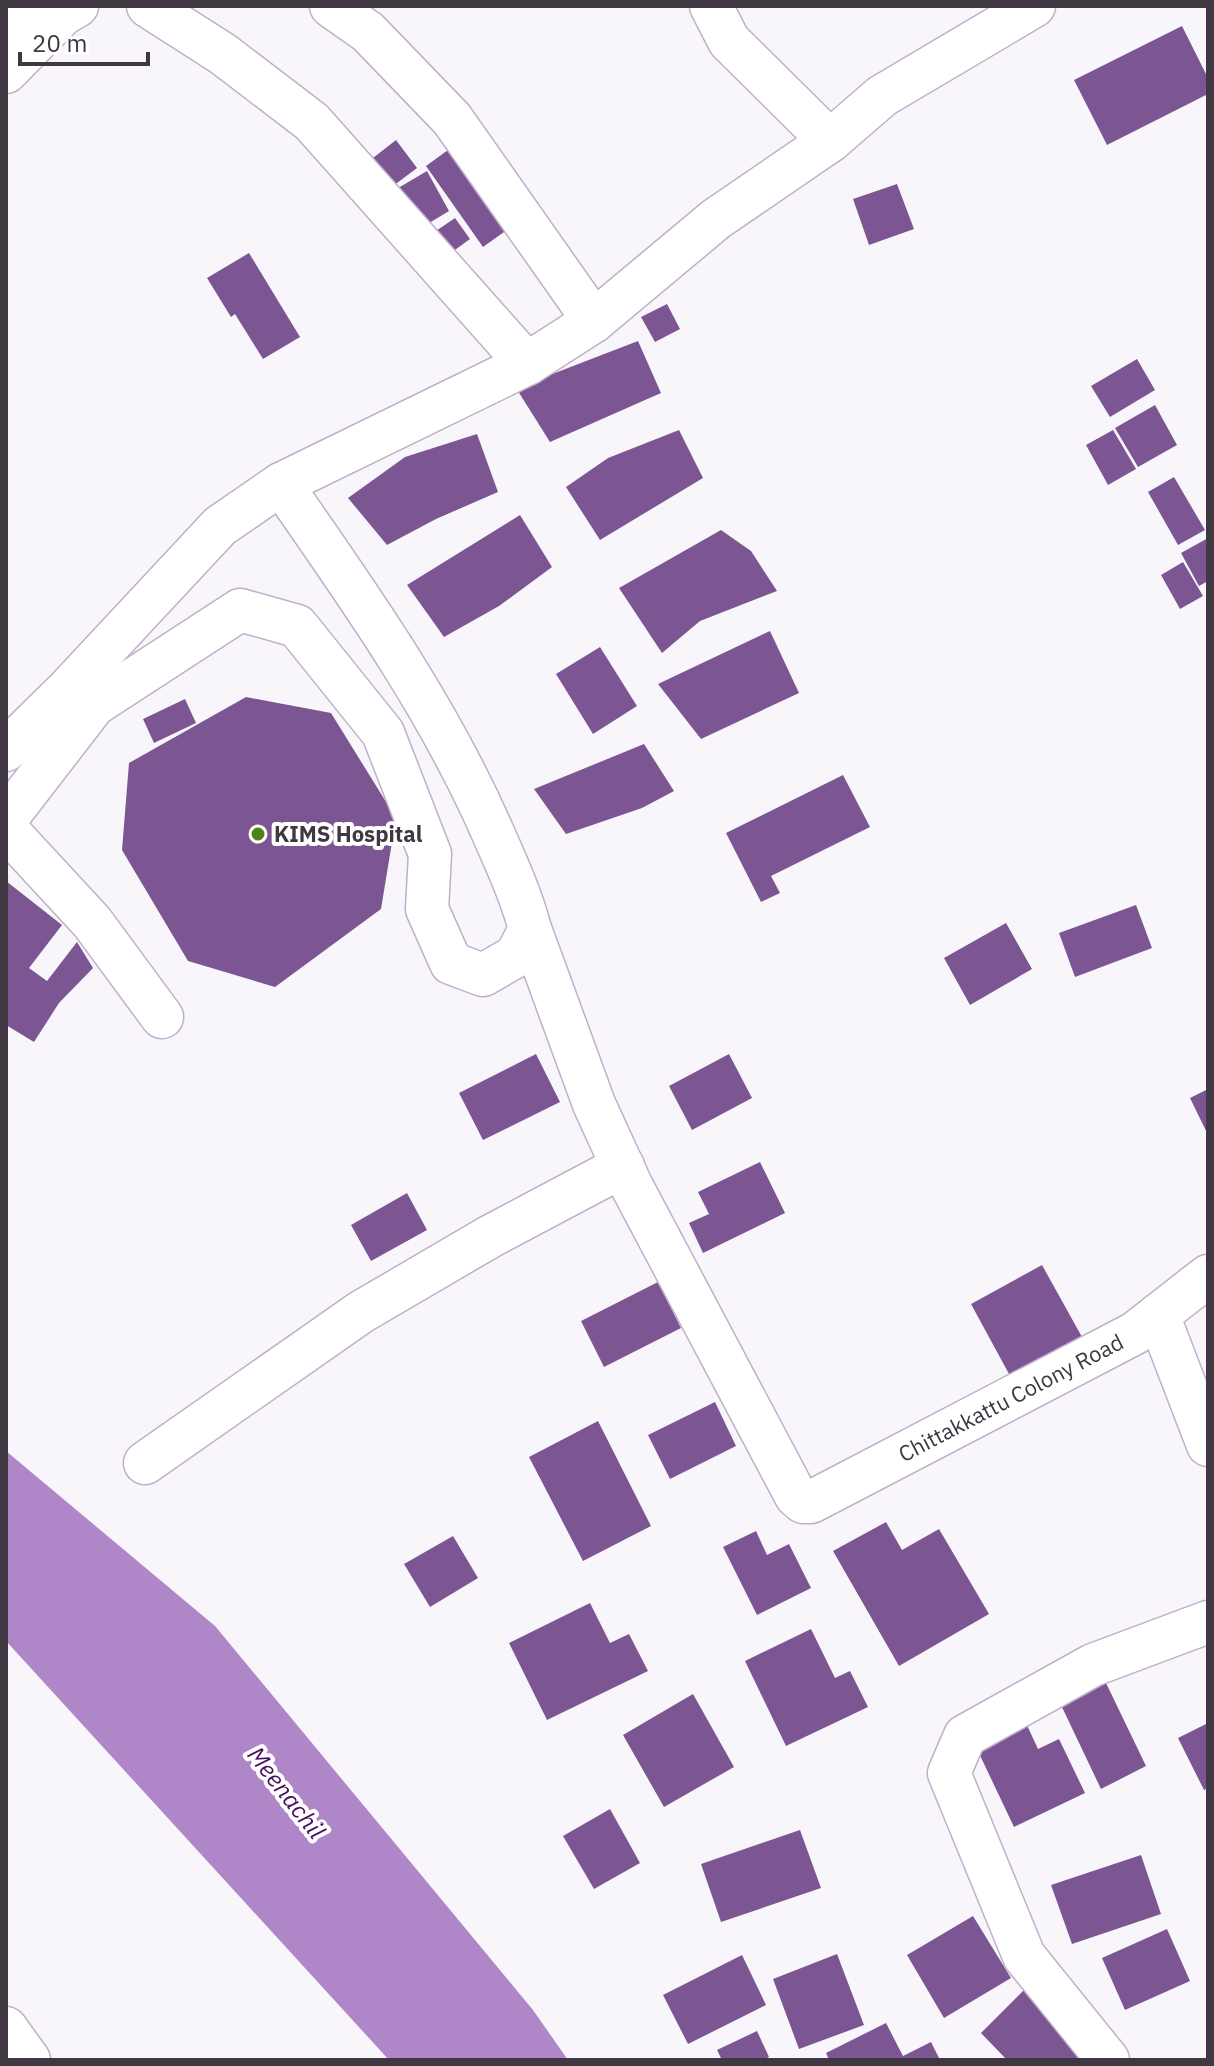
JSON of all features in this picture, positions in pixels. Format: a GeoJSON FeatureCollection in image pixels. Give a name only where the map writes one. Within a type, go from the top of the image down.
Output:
{"type":"FeatureCollection","features":[{"type":"Feature","properties":{"kind":"street"},"geometry":{"type":"LineString","coordinates":[[6,20],[19,6]]}},
{"type":"Feature","properties":{"kind":"street"},"geometry":{"type":"LineString","coordinates":[[6,72],[63,14],[77,6]]}},
{"type":"Feature","properties":{"kind":"street"},"geometry":{"type":"LineString","coordinates":[[148,6],[223,54],[312,122],[527,364]]}},
{"type":"Feature","properties":{"kind":"street"},"geometry":{"type":"LineString","coordinates":[[331,6],[368,32],[452,119],[594,321]]}},
{"type":"Feature","properties":{"kind":"street"},"geometry":{"type":"LineString","coordinates":[[711,6],[729,41],[830,141]]}},
{"type":"Feature","properties":{"kind":"street"},"geometry":{"type":"LineString","coordinates":[[6,750],[67,690],[220,526],[281,484],[527,364],[594,321],[716,219],[830,141],[882,96],[1034,6]]}},
{"type":"Feature","properties":{"kind":"street"},"geometry":{"type":"LineString","coordinates":[[145,1463],[361,1312],[491,1236],[623,1166],[594,1104],[530,929],[522,898],[436,717],[384,631],[281,484]]}},
{"type":"Feature","properties":{"kind":"street"},"geometry":{"type":"LineString","coordinates":[[6,819],[94,705],[240,610],[297,626],[383,733],[430,854],[427,909],[451,963],[483,975],[516,956],[530,929]]}},
{"type":"Feature","properties":{"kind":"street"},"geometry":{"type":"LineString","coordinates":[[6,829],[92,922],[162,1017]]}},
{"type":"Feature","properties":{"kind":"street","name":"Chittakkattu Colony Road"},"geometry":{"type":"LineString","coordinates":[[623,1166],[796,1496],[803,1502],[811,1502],[940,1437],[1135,1333],[1208,1276]]}},
{"type":"Feature","properties":{"kind":"street"},"geometry":{"type":"LineString","coordinates":[[1158,1315],[1208,1445]]}},
{"type":"Feature","properties":{"kind":"street"},"geometry":{"type":"LineString","coordinates":[[1108,2060],[1024,1956],[949,1773],[965,1736],[1093,1665],[1208,1622]]}},
{"type":"Feature","properties":{"kind":"street"},"geometry":{"type":"LineString","coordinates":[[6,2028],[29,2060]]}},
{"type":"Feature","properties":{"kind":"water","name":"Meenachil"},"geometry":{"type":"Polygon","coordinates":[[[6,1451],[215,1626],[533,2010],[568,2060],[389,2060],[6,1641],[6,1451]]]}},
{"type":"Feature","properties":{"kind":"building"},"geometry":{"type":"Polygon","coordinates":[[[1182,26],[1208,78],[1208,94],[1107,145],[1074,80],[1182,26]]]}},
{"type":"Feature","properties":{"kind":"building"},"geometry":{"type":"Polygon","coordinates":[[[463,139],[521,220],[483,247],[426,166],[463,139]]]}},
{"type":"Feature","properties":{"kind":"building"},"geometry":{"type":"Polygon","coordinates":[[[396,140],[417,168],[385,192],[364,165],[396,140]]]}},
{"type":"Feature","properties":{"kind":"building"},"geometry":{"type":"Polygon","coordinates":[[[427,171],[449,211],[416,231],[393,191],[427,171]]]}},
{"type":"Feature","properties":{"kind":"building"},"geometry":{"type":"Polygon","coordinates":[[[897,184],[914,229],[869,245],[853,199],[897,184]]]}},
{"type":"Feature","properties":{"kind":"building"},"geometry":{"type":"Polygon","coordinates":[[[455,218],[470,239],[448,255],[433,233],[455,218]]]}},
{"type":"Feature","properties":{"kind":"building"},"geometry":{"type":"Polygon","coordinates":[[[249,253],[300,337],[263,359],[235,314],[231,317],[207,278],[249,253]]]}},
{"type":"Feature","properties":{"kind":"building"},"geometry":{"type":"Polygon","coordinates":[[[667,304],[680,329],[655,342],[641,317],[667,304]]]}},
{"type":"Feature","properties":{"kind":"building"},"geometry":{"type":"Polygon","coordinates":[[[638,341],[661,393],[550,442],[516,388],[638,341]]]}},
{"type":"Feature","properties":{"kind":"building"},"geometry":{"type":"Polygon","coordinates":[[[1137,359],[1155,390],[1110,417],[1091,386],[1137,359]]]}},
{"type":"Feature","properties":{"kind":"building"},"geometry":{"type":"Polygon","coordinates":[[[1155,405],[1177,445],[1138,467],[1115,428],[1155,405]]]}},
{"type":"Feature","properties":{"kind":"building"},"geometry":{"type":"Polygon","coordinates":[[[679,430],[703,478],[600,540],[566,487],[608,458],[679,430]]]}},
{"type":"Feature","properties":{"kind":"building"},"geometry":{"type":"Polygon","coordinates":[[[1113,430],[1136,469],[1108,485],[1086,445],[1113,430]]]}},
{"type":"Feature","properties":{"kind":"building"},"geometry":{"type":"Polygon","coordinates":[[[477,434],[498,492],[387,545],[348,498],[405,457],[477,434]]]}},
{"type":"Feature","properties":{"kind":"building"},"geometry":{"type":"Polygon","coordinates":[[[1174,477],[1205,530],[1178,545],[1148,492],[1174,477]]]}},
{"type":"Feature","properties":{"kind":"building"},"geometry":{"type":"Polygon","coordinates":[[[520,515],[552,567],[499,606],[444,637],[407,585],[520,515]]]}},
{"type":"Feature","properties":{"kind":"building"},"geometry":{"type":"Polygon","coordinates":[[[721,530],[751,551],[777,591],[700,621],[662,653],[619,588],[721,530]]]}},
{"type":"Feature","properties":{"kind":"building"},"geometry":{"type":"Polygon","coordinates":[[[1208,538],[1208,581],[1199,586],[1181,553],[1208,538]]]}},
{"type":"Feature","properties":{"kind":"building"},"geometry":{"type":"Polygon","coordinates":[[[1183,562],[1203,596],[1180,609],[1161,575],[1183,562]]]}},
{"type":"Feature","properties":{"kind":"building"},"geometry":{"type":"Polygon","coordinates":[[[770,631],[799,693],[701,739],[658,684],[770,631]]]}},
{"type":"Feature","properties":{"kind":"building"},"geometry":{"type":"Polygon","coordinates":[[[600,647],[637,706],[593,734],[556,674],[600,647]]]}},
{"type":"Feature","properties":{"kind":"building","name":"KIMS Hospital"},"geometry":{"type":"Polygon","coordinates":[[[246,697],[331,713],[396,818],[381,909],[275,987],[188,961],[122,850],[129,763],[246,697]]]}},
{"type":"Feature","properties":{"kind":"building"},"geometry":{"type":"Polygon","coordinates":[[[185,699],[196,723],[154,743],[143,719],[185,699]]]}},
{"type":"Feature","properties":{"kind":"building"},"geometry":{"type":"Polygon","coordinates":[[[644,744],[674,791],[642,808],[566,834],[534,789],[644,744]]]}},
{"type":"Feature","properties":{"kind":"building"},"geometry":{"type":"Polygon","coordinates":[[[843,775],[870,827],[771,876],[780,893],[761,902],[726,833],[843,775]]]}},
{"type":"Feature","properties":{"kind":"building"},"geometry":{"type":"Polygon","coordinates":[[[6,881],[62,925],[29,968],[47,981],[77,942],[93,968],[59,1003],[34,1042],[6,1025],[6,881]]]}},
{"type":"Feature","properties":{"kind":"building"},"geometry":{"type":"Polygon","coordinates":[[[1136,905],[1152,948],[1075,977],[1059,933],[1136,905]]]}},
{"type":"Feature","properties":{"kind":"building"},"geometry":{"type":"Polygon","coordinates":[[[1006,923],[1032,969],[970,1005],[944,958],[1006,923]]]}},
{"type":"Feature","properties":{"kind":"building"},"geometry":{"type":"Polygon","coordinates":[[[536,1054],[560,1102],[483,1140],[459,1093],[536,1054]]]}},
{"type":"Feature","properties":{"kind":"building"},"geometry":{"type":"Polygon","coordinates":[[[729,1054],[752,1098],[692,1130],[669,1086],[729,1054]]]}},
{"type":"Feature","properties":{"kind":"building"},"geometry":{"type":"Polygon","coordinates":[[[1208,1089],[1208,1135],[1190,1098],[1208,1089]]]}},
{"type":"Feature","properties":{"kind":"building"},"geometry":{"type":"Polygon","coordinates":[[[760,1162],[785,1213],[703,1253],[689,1223],[709,1214],[698,1192],[760,1162]]]}},
{"type":"Feature","properties":{"kind":"building"},"geometry":{"type":"Polygon","coordinates":[[[407,1193],[427,1230],[371,1261],[351,1225],[407,1193]]]}},
{"type":"Feature","properties":{"kind":"building"},"geometry":{"type":"Polygon","coordinates":[[[1042,1265],[1087,1346],[1015,1385],[971,1304],[1042,1265]]]}},
{"type":"Feature","properties":{"kind":"building"},"geometry":{"type":"Polygon","coordinates":[[[658,1282],[681,1328],[604,1367],[581,1321],[658,1282]]]}},
{"type":"Feature","properties":{"kind":"building"},"geometry":{"type":"Polygon","coordinates":[[[715,1402],[736,1446],[670,1479],[648,1435],[715,1402]]]}},
{"type":"Feature","properties":{"kind":"building"},"geometry":{"type":"Polygon","coordinates":[[[598,1421],[651,1526],[583,1561],[529,1457],[598,1421]]]}},
{"type":"Feature","properties":{"kind":"building"},"geometry":{"type":"Polygon","coordinates":[[[886,1522],[902,1550],[939,1529],[989,1614],[899,1666],[833,1551],[886,1522]]]}},
{"type":"Feature","properties":{"kind":"building"},"geometry":{"type":"Polygon","coordinates":[[[756,1531],[767,1555],[789,1544],[811,1588],[757,1615],[723,1547],[756,1531]]]}},
{"type":"Feature","properties":{"kind":"building"},"geometry":{"type":"Polygon","coordinates":[[[453,1536],[478,1578],[430,1607],[404,1564],[453,1536]]]}},
{"type":"Feature","properties":{"kind":"building"},"geometry":{"type":"Polygon","coordinates":[[[590,1603],[610,1643],[629,1634],[648,1671],[547,1720],[509,1643],[590,1603]]]}},
{"type":"Feature","properties":{"kind":"building"},"geometry":{"type":"Polygon","coordinates":[[[811,1629],[835,1678],[850,1671],[868,1707],[786,1746],[745,1661],[811,1629]]]}},
{"type":"Feature","properties":{"kind":"building"},"geometry":{"type":"Polygon","coordinates":[[[1106,1683],[1146,1766],[1101,1789],[1061,1705],[1106,1683]]]}},
{"type":"Feature","properties":{"kind":"building"},"geometry":{"type":"Polygon","coordinates":[[[693,1694],[734,1767],[664,1807],[623,1735],[693,1694]]]}},
{"type":"Feature","properties":{"kind":"building"},"geometry":{"type":"Polygon","coordinates":[[[1026,1723],[1038,1749],[1059,1739],[1085,1793],[1014,1827],[976,1747],[1026,1723]]]}},
{"type":"Feature","properties":{"kind":"building"},"geometry":{"type":"Polygon","coordinates":[[[1208,1723],[1208,1788],[1204,1790],[1178,1738],[1208,1723]]]}},
{"type":"Feature","properties":{"kind":"building"},"geometry":{"type":"Polygon","coordinates":[[[610,1809],[640,1863],[594,1889],[563,1836],[610,1809]]]}},
{"type":"Feature","properties":{"kind":"building"},"geometry":{"type":"Polygon","coordinates":[[[800,1830],[821,1888],[721,1922],[701,1864],[800,1830]]]}},
{"type":"Feature","properties":{"kind":"building"},"geometry":{"type":"Polygon","coordinates":[[[1141,1855],[1161,1914],[1072,1944],[1051,1885],[1141,1855]]]}},
{"type":"Feature","properties":{"kind":"building"},"geometry":{"type":"Polygon","coordinates":[[[973,1916],[1011,1978],[944,2018],[907,1955],[973,1916]]]}},
{"type":"Feature","properties":{"kind":"building"},"geometry":{"type":"Polygon","coordinates":[[[1167,1929],[1190,1981],[1125,2010],[1102,1958],[1167,1929]]]}},
{"type":"Feature","properties":{"kind":"building"},"geometry":{"type":"Polygon","coordinates":[[[837,1954],[864,2025],[799,2049],[773,1979],[837,1954]]]}},
{"type":"Feature","properties":{"kind":"building"},"geometry":{"type":"Polygon","coordinates":[[[742,1955],[766,2005],[688,2044],[663,1995],[742,1955]]]}},
{"type":"Feature","properties":{"kind":"building"},"geometry":{"type":"Polygon","coordinates":[[[1025,1989],[1086,2060],[1007,2060],[981,2033],[1025,1989]]]}},
{"type":"Feature","properties":{"kind":"building"},"geometry":{"type":"Polygon","coordinates":[[[886,2023],[903,2056],[931,2042],[940,2060],[829,2060],[826,2053],[886,2023]]]}},
{"type":"Feature","properties":{"kind":"building"},"geometry":{"type":"Polygon","coordinates":[[[757,2031],[769,2057],[763,2060],[722,2060],[717,2050],[757,2031]]]}},
{"type":"Feature","properties":{"kind":"place","name":"KIMS Hospital"},"geometry":{"type":"Point","coordinates":[258,834]}}]}
